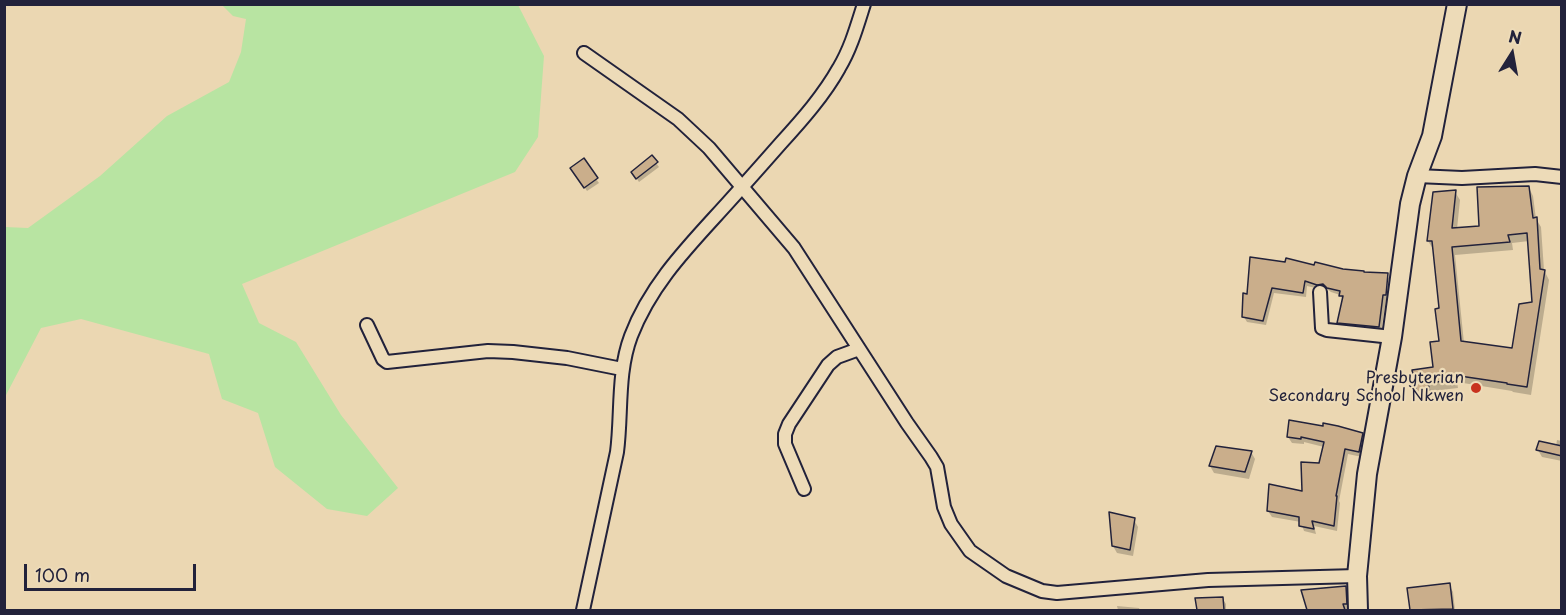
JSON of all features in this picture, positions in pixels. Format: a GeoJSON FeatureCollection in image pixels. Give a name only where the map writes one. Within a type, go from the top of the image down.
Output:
{"type":"FeatureCollection","features":[{"type":"Feature","properties":{"kind":"street"},"geometry":{"type":"LineString","coordinates":[[583,610],[617,452],[622,369],[631,337],[644,308],[660,281],[686,248],[796,126],[838,69],[847,54],[864,4]]}},
{"type":"Feature","properties":{"kind":"street"},"geometry":{"type":"LineString","coordinates":[[1358,610],[1357,576],[1367,474],[1392,337],[1410,204],[1432,136],[1457,4]]}},
{"type":"Feature","properties":{"kind":"street"},"geometry":{"type":"LineString","coordinates":[[584,52],[678,119],[709,148],[794,248],[937,467],[944,507],[959,537],[970,551],[1006,576],[1042,591],[1057,593],[1208,580],[1357,576]]}},
{"type":"Feature","properties":{"kind":"street"},"geometry":{"type":"LineString","coordinates":[[1418,176],[1462,178],[1535,174],[1562,177]]}},
{"type":"Feature","properties":{"kind":"street"},"geometry":{"type":"LineString","coordinates":[[1320,292],[1322,328],[1392,337]]}},
{"type":"Feature","properties":{"kind":"street"},"geometry":{"type":"LineString","coordinates":[[367,326],[387,362],[488,351],[567,358],[622,369]]}},
{"type":"Feature","properties":{"kind":"street"},"geometry":{"type":"LineString","coordinates":[[804,489],[785,444],[785,434],[789,424],[828,365],[837,357],[859,349]]}},
{"type":"Feature","properties":{"kind":"green space"},"geometry":{"type":"Polygon","coordinates":[[[222,5],[518,5],[544,56],[538,137],[515,172],[242,284],[259,323],[296,342],[341,415],[398,488],[367,516],[327,509],[275,467],[258,413],[222,399],[209,354],[81,319],[41,328],[5,397],[5,227],[28,228],[100,176],[167,116],[229,82],[241,52],[246,19],[233,16],[222,5]]]}},
{"type":"Feature","properties":{"kind":"building"},"geometry":{"type":"Polygon","coordinates":[[[652,155],[658,162],[636,179],[631,172],[652,155]]]}},
{"type":"Feature","properties":{"kind":"building"},"geometry":{"type":"Polygon","coordinates":[[[584,158],[598,178],[584,188],[570,168],[584,158]]]}},
{"type":"Feature","properties":{"kind":"building"},"geometry":{"type":"Polygon","coordinates":[[[1529,186],[1533,218],[1537,217],[1540,269],[1545,270],[1527,387],[1453,375],[1454,380],[1428,383],[1430,393],[1417,393],[1412,370],[1433,367],[1430,342],[1439,341],[1435,309],[1439,308],[1432,241],[1427,241],[1433,192],[1456,190],[1452,228],[1479,226],[1477,187],[1529,186]],[[1527,233],[1508,235],[1510,242],[1452,247],[1461,341],[1512,348],[1519,304],[1532,302],[1527,233]]]}},
{"type":"Feature","properties":{"kind":"building"},"geometry":{"type":"Polygon","coordinates":[[[1250,257],[1285,262],[1286,258],[1314,265],[1315,262],[1343,269],[1388,273],[1379,327],[1337,323],[1343,296],[1339,296],[1340,291],[1327,288],[1323,284],[1317,285],[1305,281],[1303,293],[1272,288],[1263,321],[1242,317],[1243,293],[1247,294],[1250,257]]]}},
{"type":"Feature","properties":{"kind":"building"},"geometry":{"type":"Polygon","coordinates":[[[1289,420],[1323,426],[1323,423],[1363,433],[1359,452],[1345,449],[1336,496],[1334,526],[1312,521],[1314,529],[1299,526],[1299,517],[1267,511],[1269,484],[1302,491],[1301,462],[1319,463],[1324,442],[1301,437],[1301,439],[1287,437],[1289,420]]]}},
{"type":"Feature","properties":{"kind":"building"},"geometry":{"type":"Polygon","coordinates":[[[1539,441],[1562,446],[1562,456],[1536,450],[1539,441]]]}},
{"type":"Feature","properties":{"kind":"building"},"geometry":{"type":"Polygon","coordinates":[[[1216,446],[1252,451],[1245,472],[1209,466],[1216,446]]]}},
{"type":"Feature","properties":{"kind":"building"},"geometry":{"type":"Polygon","coordinates":[[[1109,512],[1135,518],[1130,550],[1112,546],[1109,512]]]}},
{"type":"Feature","properties":{"kind":"building"},"geometry":{"type":"Polygon","coordinates":[[[1450,583],[1453,609],[1410,610],[1407,588],[1450,583]]]}},
{"type":"Feature","properties":{"kind":"building"},"geometry":{"type":"Polygon","coordinates":[[[1346,586],[1347,604],[1343,604],[1345,610],[1307,610],[1301,590],[1346,586]]]}},
{"type":"Feature","properties":{"kind":"building"},"geometry":{"type":"Polygon","coordinates":[[[1223,597],[1224,610],[1197,610],[1195,598],[1223,597]]]}},
{"type":"Feature","properties":{"kind":"place","name":"Presbyterian Secondary School Nkwen"},"geometry":{"type":"Point","coordinates":[1476,388]}}]}
